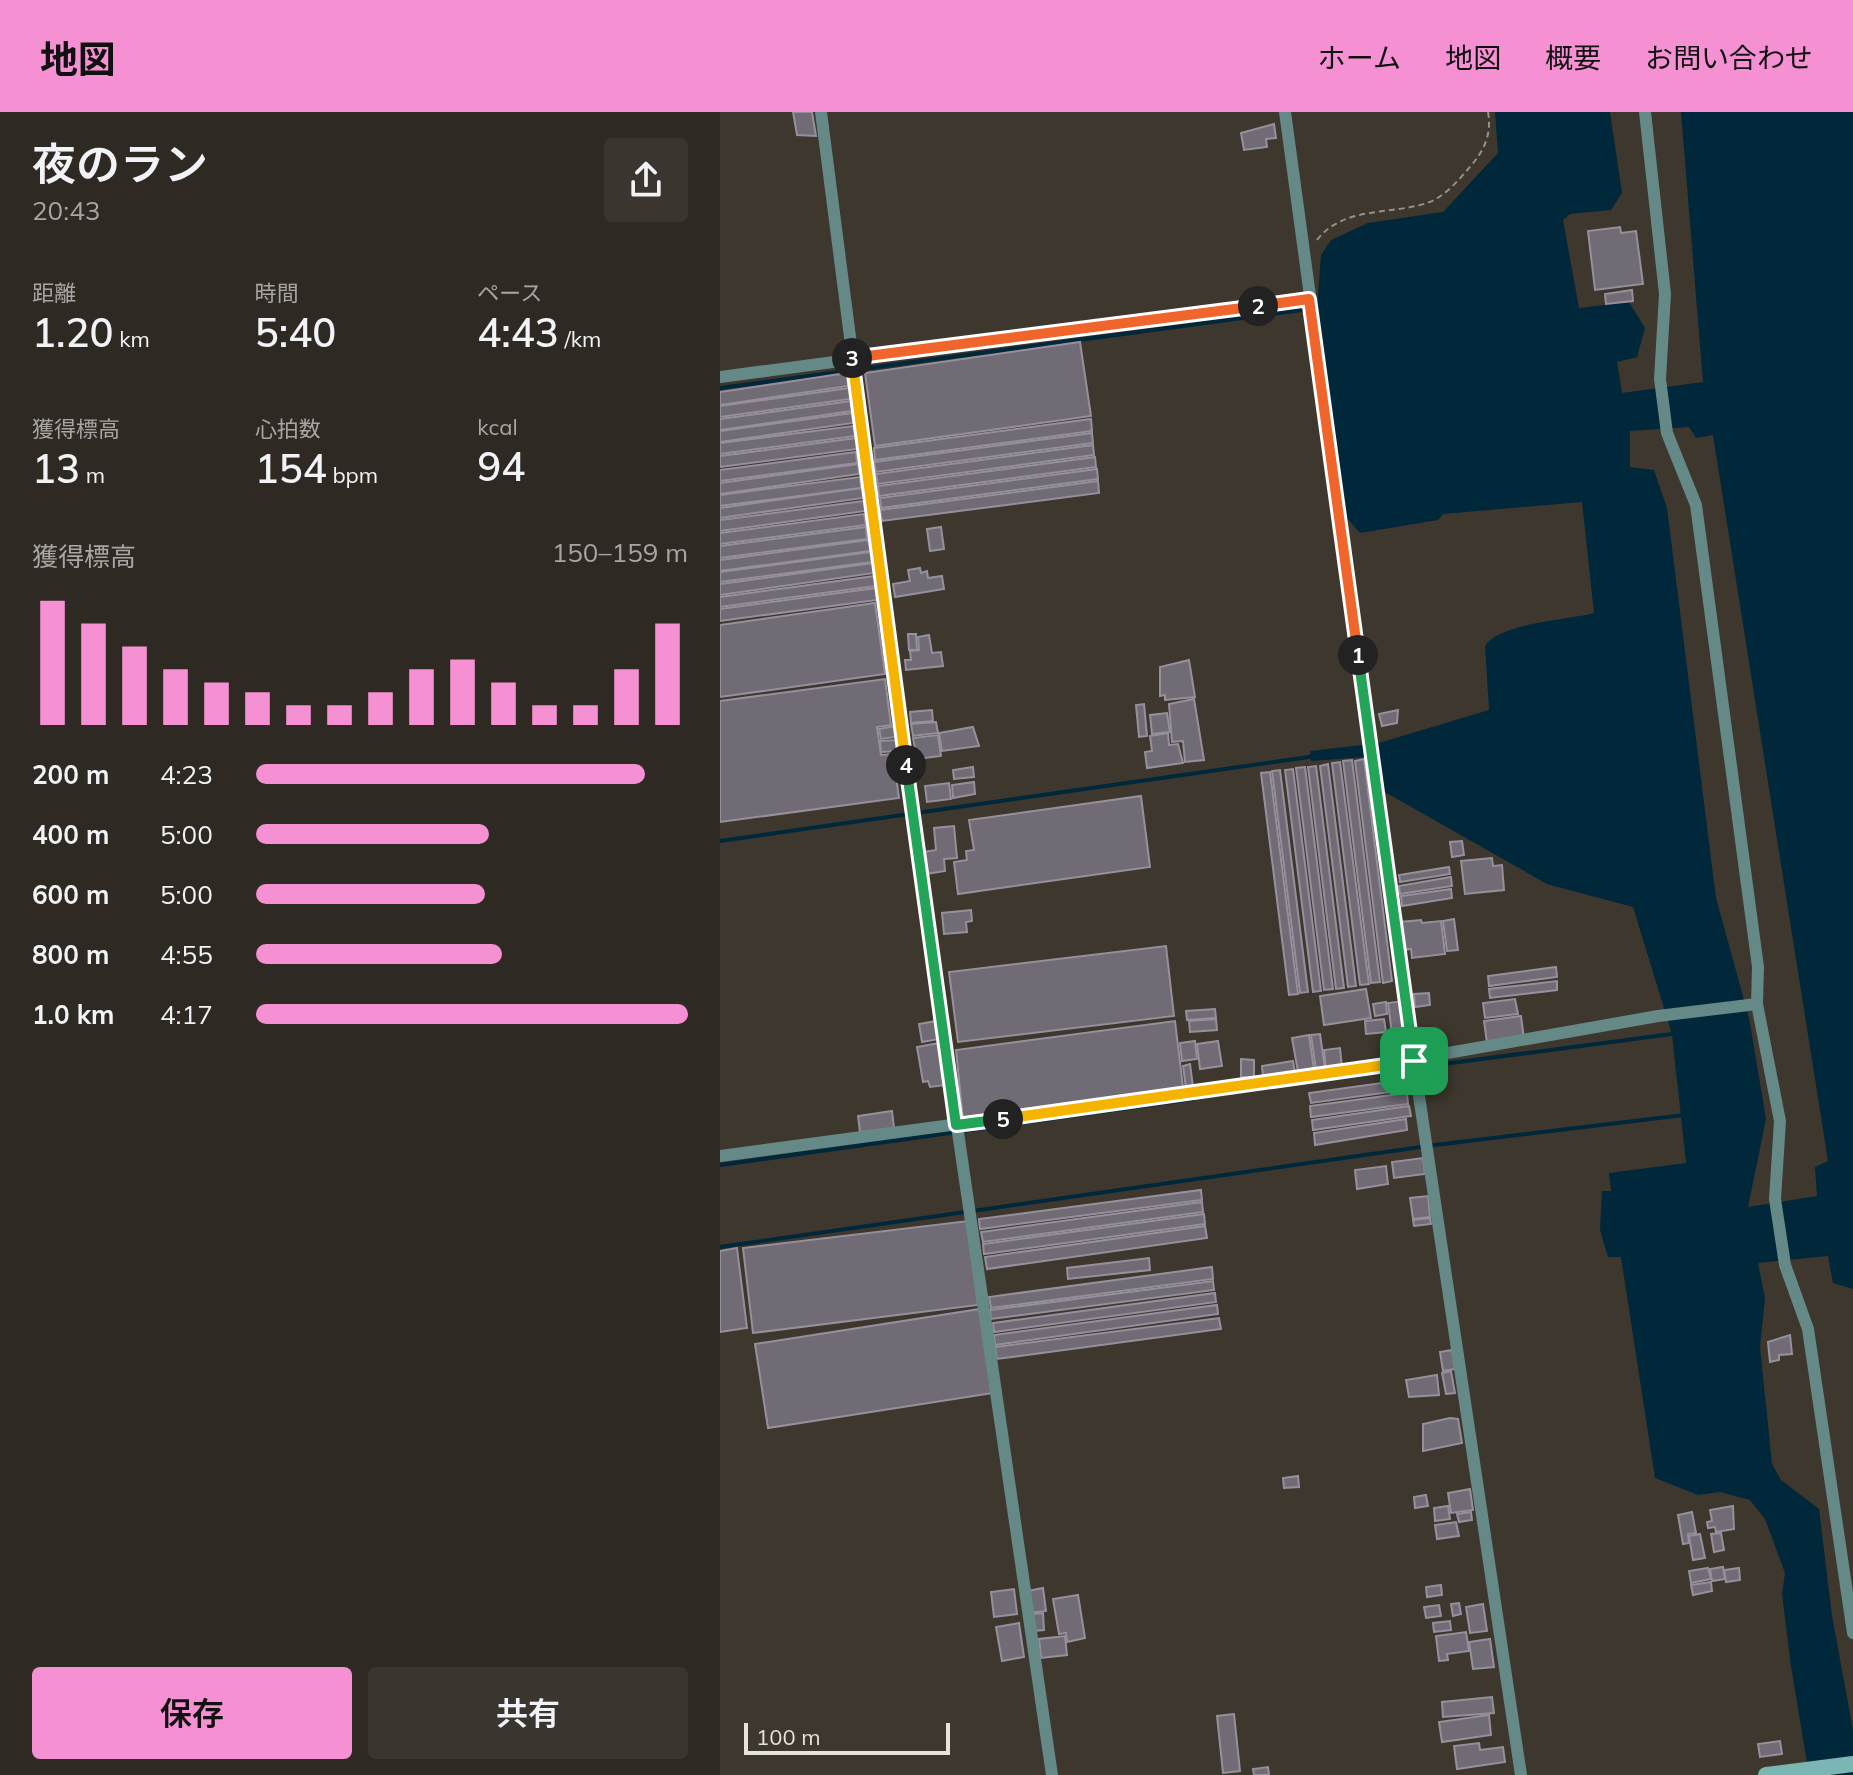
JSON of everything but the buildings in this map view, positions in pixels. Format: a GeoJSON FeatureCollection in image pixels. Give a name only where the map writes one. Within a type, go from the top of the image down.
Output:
{"type":"FeatureCollection","features":[{"type":"Feature","properties":{"kind":"main road"},"geometry":{"type":"LineString","coordinates":[[1766,1775],[1853,1764]]}},
{"type":"Feature","properties":{"kind":"street"},"geometry":{"type":"LineString","coordinates":[[821,112],[911,812],[1052,1775]]}},
{"type":"Feature","properties":{"kind":"street"},"geometry":{"type":"LineString","coordinates":[[1285,112],[1304,270],[1426,1147],[1521,1775]]}},
{"type":"Feature","properties":{"kind":"street"},"geometry":{"type":"LineString","coordinates":[[1645,112],[1665,294],[1660,379],[1665,420],[1667,433],[1696,505],[1758,967],[1757,1004],[1780,1121],[1775,1199],[1785,1265],[1808,1329],[1853,1633]]}},
{"type":"Feature","properties":{"kind":"street"},"geometry":{"type":"LineString","coordinates":[[720,377],[853,365],[1310,307]]}},
{"type":"Feature","properties":{"kind":"street"},"geometry":{"type":"LineString","coordinates":[[720,1156],[957,1131],[1414,1061],[1658,1016],[1757,1004]]}},
{"type":"Feature","properties":{"kind":"path"},"geometry":{"type":"LineString","coordinates":[[1304,270],[1311,248],[1331,227],[1366,213],[1429,203],[1455,184],[1481,155],[1491,128],[1488,112]]}},
{"type":"Feature","properties":{"kind":"water"},"geometry":{"type":"Polygon","coordinates":[[[1495,112],[1610,112],[1622,193],[1611,210],[1570,214],[1563,220],[1579,308],[1629,302],[1645,328],[1637,357],[1617,362],[1622,393],[1703,382],[1681,112],[1853,112],[1853,1289],[1833,1283],[1828,1256],[1758,1263],[1765,1298],[1760,1347],[1772,1464],[1781,1480],[1819,1509],[1832,1616],[1853,1730],[1853,1775],[1809,1775],[1782,1594],[1785,1573],[1765,1519],[1750,1500],[1720,1492],[1698,1495],[1655,1478],[1621,1257],[1608,1257],[1600,1230],[1602,1191],[1611,1191],[1609,1173],[1686,1163],[1672,1034],[1633,907],[1547,884],[1383,791],[1377,756],[1311,761],[1310,751],[1379,743],[1489,710],[1485,646],[1493,638],[1519,627],[1594,613],[1582,502],[1443,514],[1438,520],[1360,533],[1346,517],[1317,308],[1321,255],[1331,240],[1368,223],[1443,212],[1498,153],[1495,112]],[[1689,427],[1630,431],[1630,467],[1654,470],[1667,508],[1716,898],[1749,1018],[1766,1119],[1748,1207],[1817,1196],[1815,1167],[1828,1161],[1713,435],[1696,438],[1689,427]]]}},
{"type":"Feature","properties":{"kind":"waterway"},"geometry":{"type":"LineString","coordinates":[[720,388],[1310,309]]}},
{"type":"Feature","properties":{"kind":"waterway"},"geometry":{"type":"LineString","coordinates":[[720,841],[1316,756]]}},
{"type":"Feature","properties":{"kind":"waterway"},"geometry":{"type":"LineString","coordinates":[[1344,1077],[1672,1034]]}},
{"type":"Feature","properties":{"kind":"waterway"},"geometry":{"type":"LineString","coordinates":[[720,1165],[1193,1099]]}},
{"type":"Feature","properties":{"kind":"waterway"},"geometry":{"type":"LineString","coordinates":[[720,1247],[1435,1145],[1684,1115]]}},
{"type":"Feature","properties":{"kind":"route"},"geometry":{"type":"LineString","coordinates":[[1309,299],[1414,1061],[956,1125],[851,357],[1077,331],[1309,299]]}}]}
